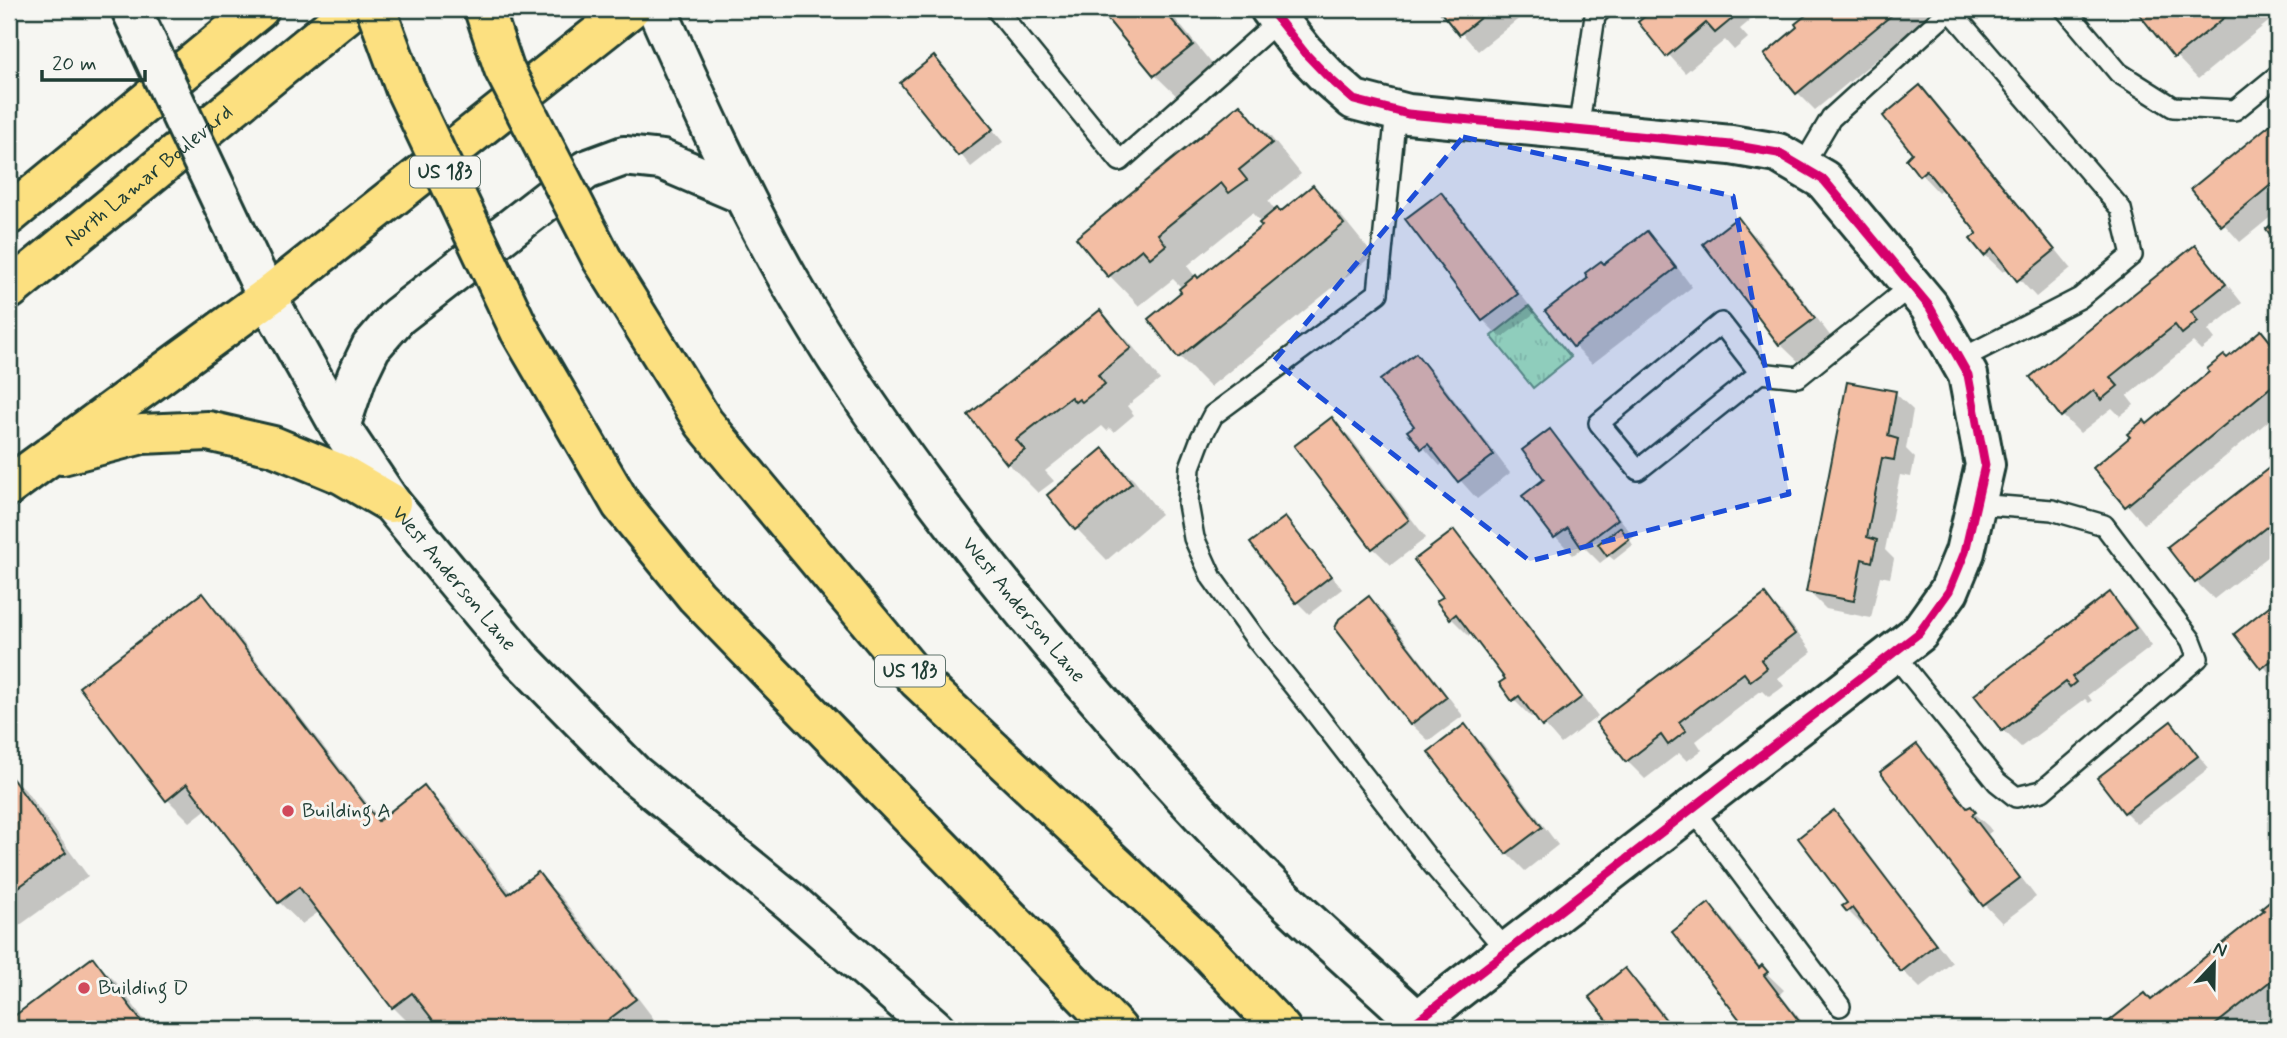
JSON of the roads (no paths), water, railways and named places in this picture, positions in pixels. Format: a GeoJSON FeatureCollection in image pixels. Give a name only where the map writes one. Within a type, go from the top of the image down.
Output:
{"type":"FeatureCollection","features":[{"type":"Feature","properties":{"kind":"main road","name":"West Anderson Lane"},"geometry":{"type":"LineString","coordinates":[[131,9],[267,297],[340,427],[391,503],[520,658],[634,774],[792,902],[935,1029]]}},
{"type":"Feature","properties":{"kind":"main road"},"geometry":{"type":"LineString","coordinates":[[9,215],[259,9]]}},
{"type":"Feature","properties":{"kind":"main road","name":"North Lamar Boulevard"},"geometry":{"type":"LineString","coordinates":[[9,290],[353,9]]}},
{"type":"Feature","properties":{"kind":"main road","name":"US 183"},"geometry":{"type":"LineString","coordinates":[[376,9],[405,88],[520,331],[621,504],[696,597],[1117,1029]]}},
{"type":"Feature","properties":{"kind":"main road","name":"US 183"},"geometry":{"type":"LineString","coordinates":[[484,9],[504,69],[602,259],[704,423],[918,680],[1210,954],[1281,1029]]}},
{"type":"Feature","properties":{"kind":"main road"},"geometry":{"type":"LineString","coordinates":[[9,486],[267,297],[630,9]]}},
{"type":"Feature","properties":{"kind":"main road","name":"West Anderson Lane"},"geometry":{"type":"LineString","coordinates":[[657,9],[742,194],[791,284],[852,381],[931,495],[1022,610],[1137,746],[1269,883],[1422,1025]]}},
{"type":"Feature","properties":{"kind":"main road"},"geometry":{"type":"LineString","coordinates":[[1274,15],[1328,77],[1354,100],[1408,114],[1731,145],[1778,153],[1824,180],[1929,306],[1968,375],[1985,465],[1965,552],[1949,590],[1919,632],[1507,951],[1422,1025]]}},
{"type":"Feature","properties":{"kind":"main road"},"geometry":{"type":"LineString","coordinates":[[340,427],[357,376],[371,347],[397,317],[586,170],[624,156],[662,160],[742,194]]}},
{"type":"Feature","properties":{"kind":"main road"},"geometry":{"type":"LineString","coordinates":[[43,460],[142,434],[208,431],[273,446],[342,475],[391,503]]}},
{"type":"Feature","properties":{"kind":"lane"},"geometry":{"type":"LineString","coordinates":[[996,9],[1120,161],[1274,15]]}},
{"type":"Feature","properties":{"kind":"lane"},"geometry":{"type":"LineString","coordinates":[[1578,131],[1595,16],[1602,9]]}},
{"type":"Feature","properties":{"kind":"lane"},"geometry":{"type":"LineString","coordinates":[[2065,9],[2119,73],[2173,107],[2235,110],[2278,75]]}},
{"type":"Feature","properties":{"kind":"lane"},"geometry":{"type":"LineString","coordinates":[[1802,167],[1831,118],[1950,10],[2121,209],[2132,255],[2080,298],[1959,360]]}},
{"type":"Feature","properties":{"kind":"lane"},"geometry":{"type":"LineString","coordinates":[[1396,111],[1378,293],[1213,415],[1190,467],[1188,504],[1194,538],[1212,578],[1256,639],[1433,865],[1507,951]]}},
{"type":"Feature","properties":{"kind":"lane"},"geometry":{"type":"LineString","coordinates":[[1760,373],[1721,323],[1599,423],[1638,470],[1760,373],[1798,377],[1912,285]]}},
{"type":"Feature","properties":{"kind":"lane"},"geometry":{"type":"LineString","coordinates":[[1893,653],[1997,782],[2016,797],[2042,791],[2198,658],[2191,640],[2104,525],[2052,510],[1976,504]]}},
{"type":"Feature","properties":{"kind":"lane"},"geometry":{"type":"LineString","coordinates":[[1692,808],[1840,1006]]}},
{"type":"Feature","properties":{"kind":"lane"},"geometry":{"type":"LineString","coordinates":[[1210,954],[1303,1029]]}},
{"type":"Feature","properties":{"kind":"place","name":"Building A"},"geometry":{"type":"Point","coordinates":[288,811]}},
{"type":"Feature","properties":{"kind":"place","name":"Building D"},"geometry":{"type":"Point","coordinates":[84,988]}}]}
